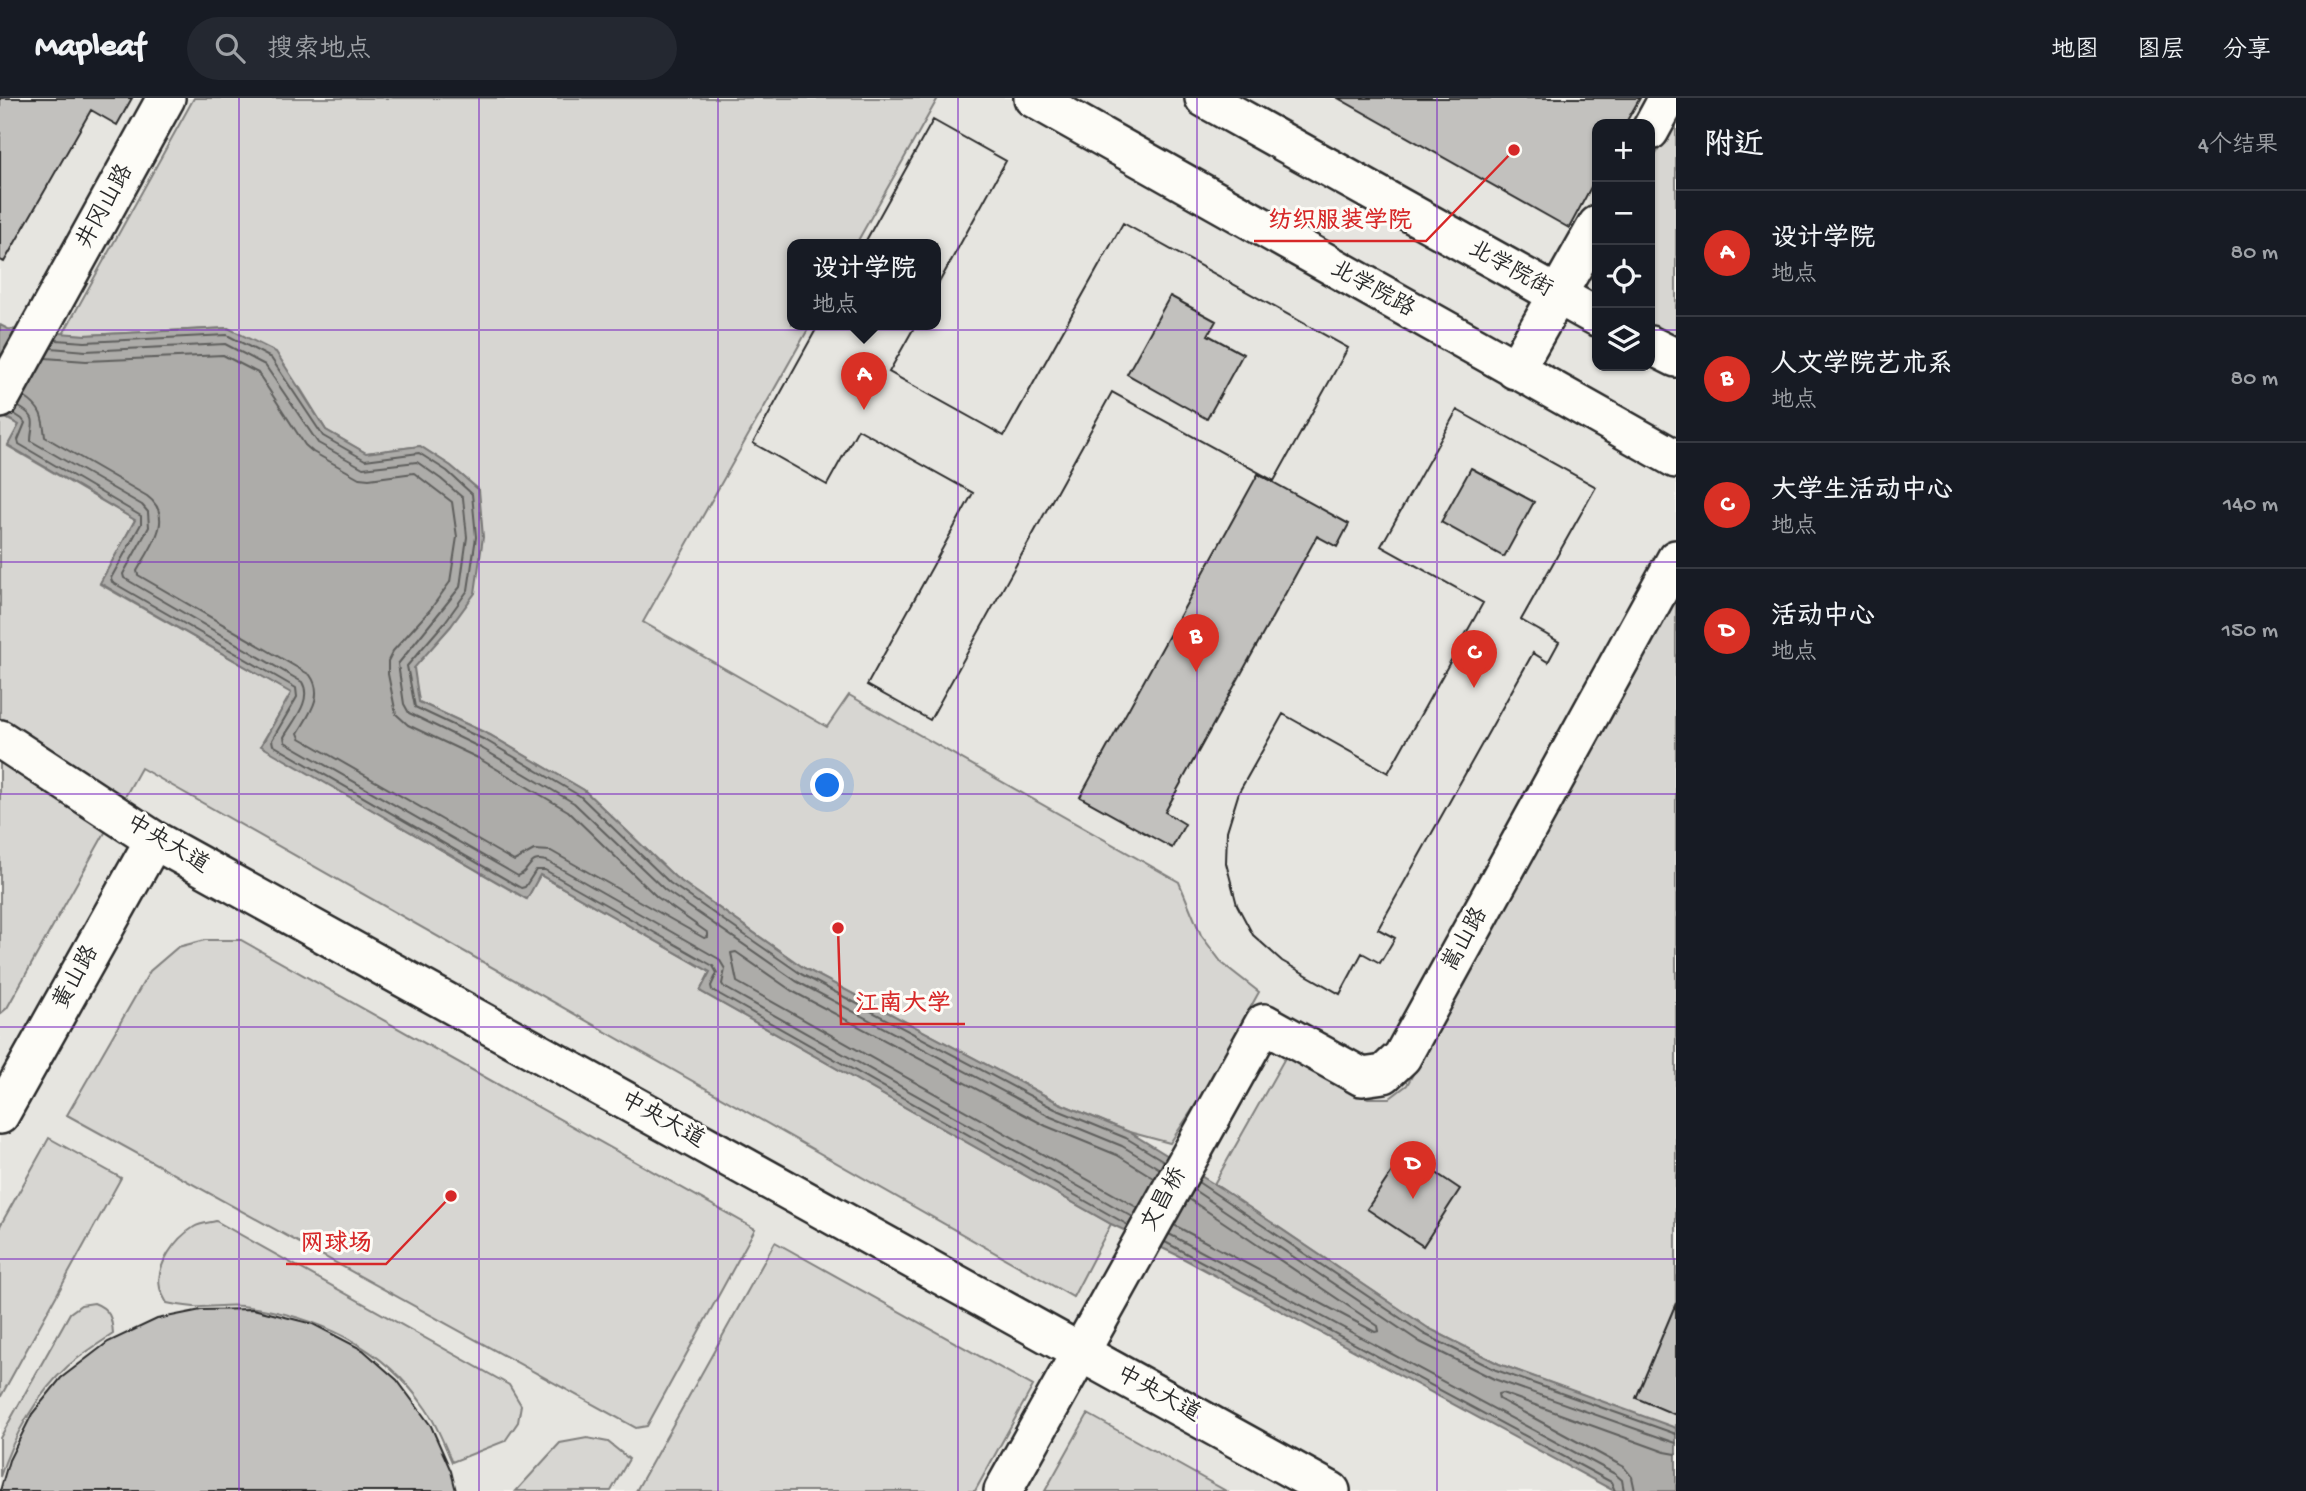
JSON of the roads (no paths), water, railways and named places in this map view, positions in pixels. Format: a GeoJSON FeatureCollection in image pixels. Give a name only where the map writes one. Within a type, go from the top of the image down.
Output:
{"type":"FeatureCollection","features":[{"type":"Feature","properties":{"kind":"street","name":"井冈山路"},"geometry":{"type":"LineString","coordinates":[[0,399],[166,98]]}},
{"type":"Feature","properties":{"kind":"street","name":"北学院路"},"geometry":{"type":"LineString","coordinates":[[1033,98],[1676,459]]}},
{"type":"Feature","properties":{"kind":"street","name":"北学院街"},"geometry":{"type":"LineString","coordinates":[[1204,98],[1592,314]]}},
{"type":"Feature","properties":{"kind":"street"},"geometry":{"type":"LineString","coordinates":[[1655,122],[1668,98]]}},
{"type":"Feature","properties":{"kind":"street"},"geometry":{"type":"LineString","coordinates":[[1515,370],[1592,234]]}},
{"type":"Feature","properties":{"kind":"street"},"geometry":{"type":"LineString","coordinates":[[1655,348],[1676,358]]}},
{"type":"Feature","properties":{"kind":"street","name":"嵩山路"},"geometry":{"type":"LineString","coordinates":[[1194,1148],[1264,1023],[1363,1077],[1384,1073],[1402,1057],[1676,559]]}},
{"type":"Feature","properties":{"kind":"street","name":"中央大道"},"geometry":{"type":"LineString","coordinates":[[0,739],[155,841],[1331,1491]]}},
{"type":"Feature","properties":{"kind":"street","name":"黄山路"},"geometry":{"type":"LineString","coordinates":[[4,1097],[155,841]]}},
{"type":"Feature","properties":{"kind":"street","name":"文昌桥"},"geometry":{"type":"LineString","coordinates":[[1003,1491],[1194,1148]]}},
{"type":"Feature","properties":{"kind":"water"},"geometry":{"type":"Polygon","coordinates":[[[0,325],[8,329],[85,335],[228,328],[276,352],[326,430],[366,453],[420,446],[451,466],[479,490],[483,537],[475,593],[451,626],[414,668],[419,702],[490,735],[584,790],[675,877],[804,968],[1059,1103],[1129,1132],[1222,1189],[1428,1328],[1499,1364],[1676,1428],[1676,1491],[1614,1491],[1177,1255],[1111,1224],[700,991],[710,972],[540,875],[527,899],[261,746],[291,693],[100,583],[135,520],[8,445],[19,425],[0,414],[0,325]]]}},
{"type":"Feature","properties":{"kind":"place","name":"纺织服装学院"},"geometry":{"type":"Point","coordinates":[1514,150]}},
{"type":"Feature","properties":{"kind":"place","name":"设计学院"},"geometry":{"type":"Point","coordinates":[864,410]}},
{"type":"Feature","properties":{"kind":"place","name":"人文学院艺术系"},"geometry":{"type":"Point","coordinates":[1196,672]}},
{"type":"Feature","properties":{"kind":"place","name":"大学生活动中心"},"geometry":{"type":"Point","coordinates":[1474,688]}},
{"type":"Feature","properties":{"kind":"place","name":"江南大学"},"geometry":{"type":"Point","coordinates":[838,928]}},
{"type":"Feature","properties":{"kind":"place","name":"网球场"},"geometry":{"type":"Point","coordinates":[451,1196]}},
{"type":"Feature","properties":{"kind":"place","name":"活动中心"},"geometry":{"type":"Point","coordinates":[1413,1199]}}]}
